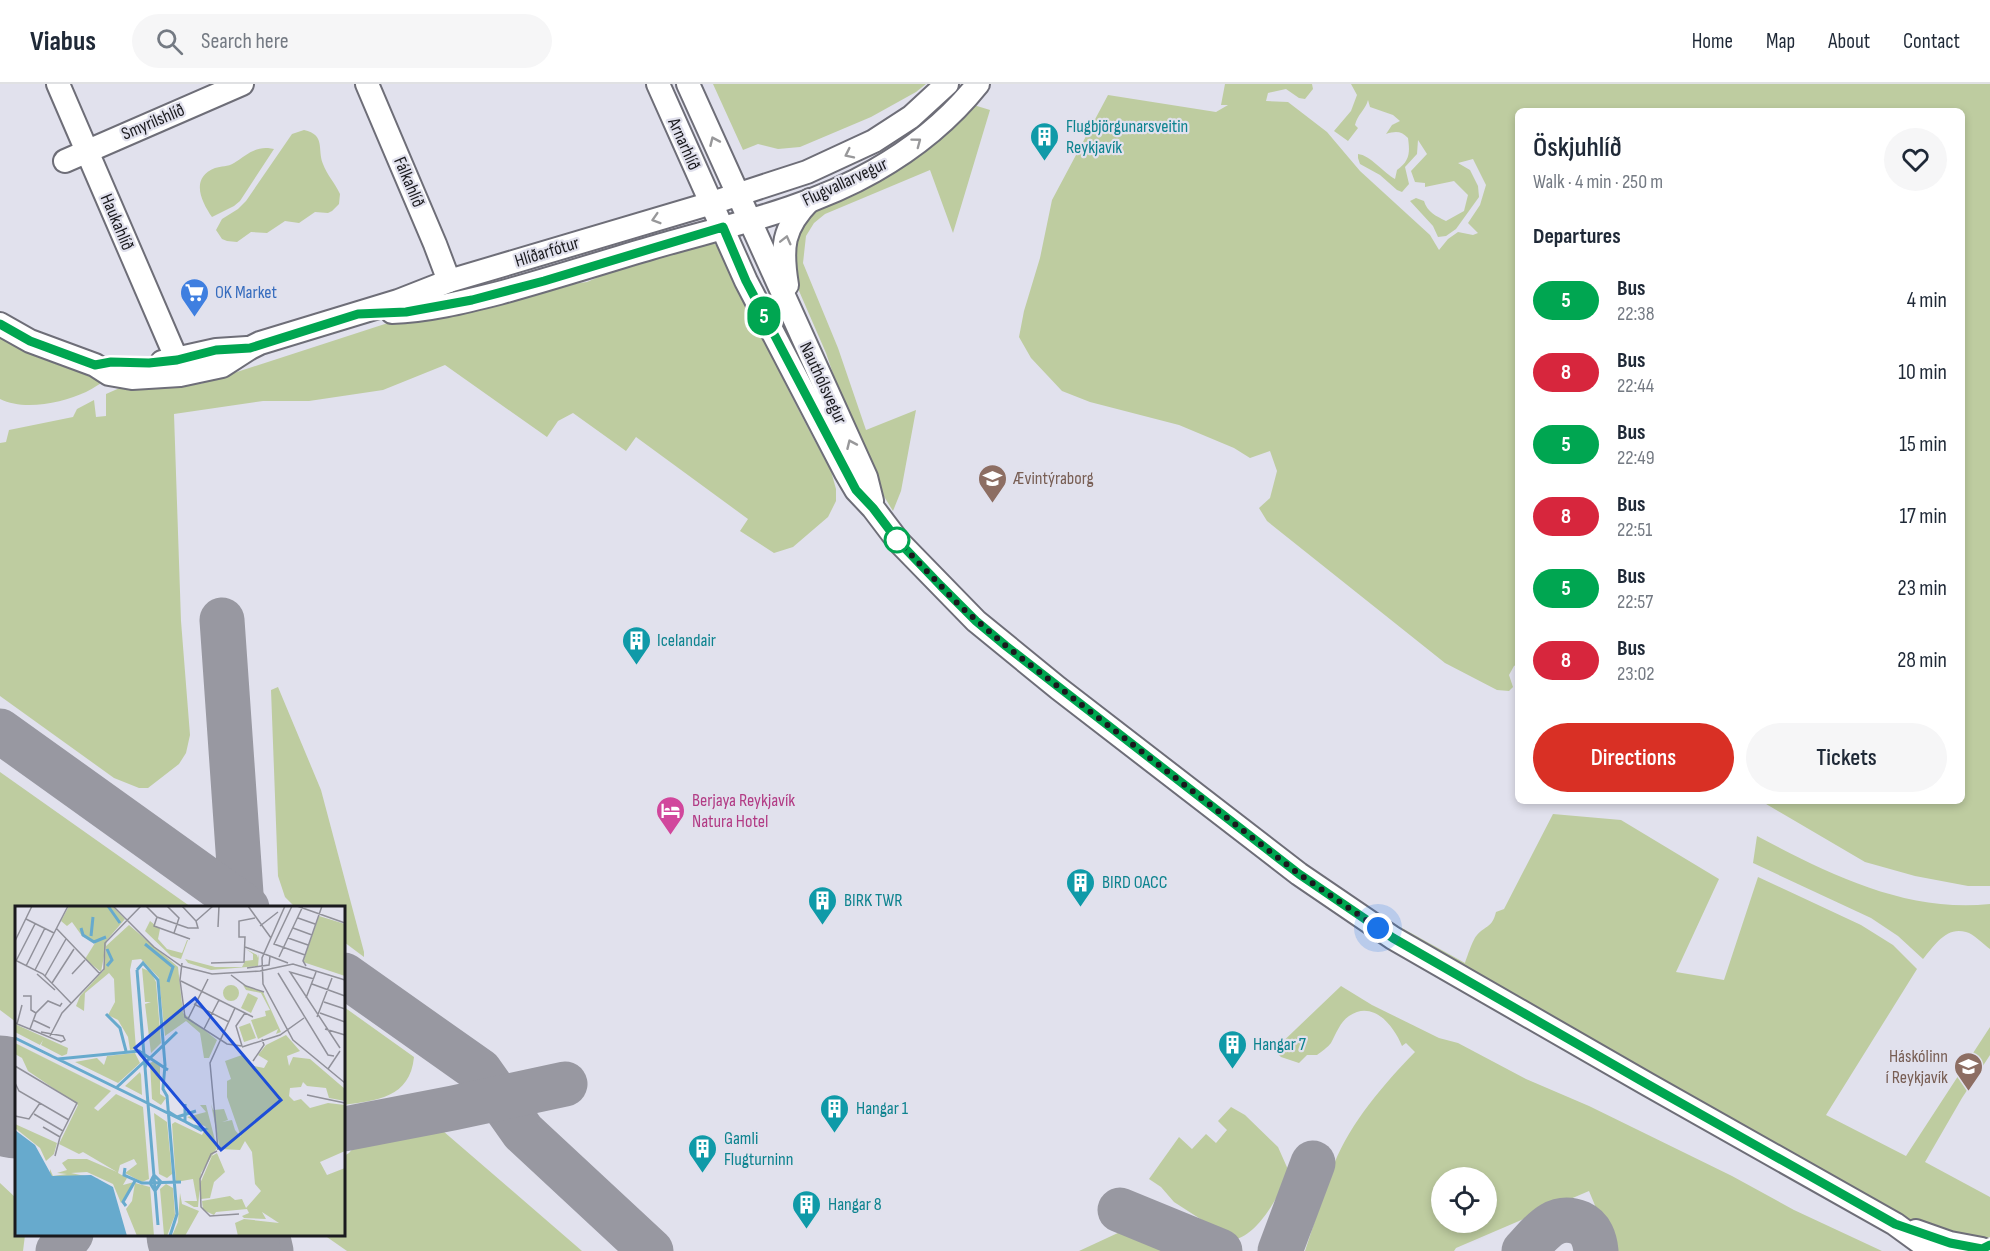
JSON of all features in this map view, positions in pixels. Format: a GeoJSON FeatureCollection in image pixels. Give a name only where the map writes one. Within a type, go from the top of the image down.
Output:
{"type":"FeatureCollection","features":[{"type":"Feature","properties":{"kind":"street","name":"Haukahlíð"},"geometry":{"type":"LineString","coordinates":[[58,84],[177,360]]}},
{"type":"Feature","properties":{"kind":"street","name":"Smyrilshlíð"},"geometry":{"type":"LineString","coordinates":[[65,161],[242,84]]}},
{"type":"Feature","properties":{"kind":"street","name":"Fálkahlíð"},"geometry":{"type":"LineString","coordinates":[[367,84],[449,281]]}},
{"type":"Feature","properties":{"kind":"street","name":"Arnarhlíð"},"geometry":{"type":"LineString","coordinates":[[658,84],[694,168],[712,203]]}},
{"type":"Feature","properties":{"kind":"street","name":"Arnarhlíð"},"geometry":{"type":"LineString","coordinates":[[688,84],[738,195]]}},
{"type":"Feature","properties":{"kind":"street","name":"Flugvallarvegur"},"geometry":{"type":"LineString","coordinates":[[738,195],[807,172],[874,141],[911,117],[947,84]]}},
{"type":"Feature","properties":{"kind":"street","name":"Flugvallarvegur"},"geometry":{"type":"LineString","coordinates":[[723,227],[811,199],[874,171],[944,121],[978,84]]}},
{"type":"Feature","properties":{"kind":"street","name":"Hlíðarfótur"},"geometry":{"type":"LineString","coordinates":[[95,365],[111,362],[149,363],[177,360],[216,350],[250,348],[398,301],[449,281],[738,195]]}},
{"type":"Feature","properties":{"kind":"street","name":"Nauthólsvegur"},"geometry":{"type":"LineString","coordinates":[[738,195],[866,477],[873,508]]}},
{"type":"Feature","properties":{"kind":"street"},"geometry":{"type":"LineString","coordinates":[[794,318],[783,263],[784,244],[794,218],[811,199]]}},
{"type":"Feature","properties":{"kind":"street","name":"Nauthólsvegur"},"geometry":{"type":"LineString","coordinates":[[712,203],[746,281],[856,490],[898,541],[976,621],[1058,688],[1299,874],[1393,938],[1895,1224],[1932,1251]]}},
{"type":"Feature","properties":{"kind":"street","name":"Hlíðarfótur"},"geometry":{"type":"LineString","coordinates":[[358,314],[406,312],[472,300],[544,281],[723,227]]}},
{"type":"Feature","properties":{"kind":"street","name":"Hlíðarfótur"},"geometry":{"type":"LineString","coordinates":[[0,324],[30,341],[95,365],[109,374],[132,378],[180,375],[222,366],[250,348]]}},
{"type":"Feature","properties":{"kind":"street","name":"Nauthólsvegur"},"geometry":{"type":"LineString","coordinates":[[1895,1224],[1950,1243],[1984,1248]]}},
{"type":"Feature","properties":{"kind":"green space"},"geometry":{"type":"Polygon","coordinates":[[[713,84],[926,84],[871,117],[800,147],[778,149],[758,144],[743,150],[713,84]]]}},
{"type":"Feature","properties":{"kind":"green space"},"geometry":{"type":"Polygon","coordinates":[[[1225,84],[1312,84],[1313,89],[1305,99],[1299,98],[1286,89],[1268,93],[1266,101],[1288,102],[1327,132],[1360,171],[1430,235],[1439,250],[1458,232],[1473,235],[1478,233],[1468,223],[1480,205],[1486,185],[1473,159],[1458,163],[1470,170],[1478,186],[1479,197],[1456,229],[1446,236],[1438,237],[1433,226],[1410,201],[1416,198],[1424,201],[1430,211],[1446,221],[1464,211],[1468,195],[1454,181],[1425,187],[1425,183],[1415,182],[1411,171],[1427,154],[1418,140],[1417,154],[1405,167],[1409,184],[1402,192],[1380,175],[1360,164],[1358,154],[1367,157],[1395,179],[1397,170],[1407,160],[1409,143],[1408,138],[1401,133],[1386,134],[1392,125],[1400,121],[1393,115],[1370,107],[1368,100],[1356,121],[1355,125],[1358,128],[1348,141],[1334,131],[1351,111],[1357,95],[1351,84],[1990,84],[1990,886],[1968,886],[1915,876],[1865,862],[1766,804],[1965,804],[1965,108],[1515,108],[1515,666],[1509,675],[1513,687],[1509,691],[1497,690],[1445,663],[1267,521],[1259,508],[1270,498],[1277,471],[1270,451],[1250,458],[1234,448],[1179,425],[1090,402],[1062,391],[1031,358],[1019,337],[1024,311],[1040,258],[1052,200],[1108,95],[1216,112],[1228,105],[1221,105],[1225,84]]]}},
{"type":"Feature","properties":{"kind":"green space"},"geometry":{"type":"Polygon","coordinates":[[[967,106],[990,110],[953,233],[930,170],[825,214],[814,223],[806,236],[803,263],[838,348],[866,430],[916,410],[901,491],[893,511],[877,485],[851,427],[826,353],[796,284],[791,244],[801,218],[967,106]]]}},
{"type":"Feature","properties":{"kind":"green space"},"geometry":{"type":"Polygon","coordinates":[[[304,130],[311,132],[318,139],[323,164],[340,194],[339,204],[328,213],[315,212],[299,223],[285,221],[267,233],[251,232],[237,242],[222,239],[216,230],[222,219],[246,201],[292,134],[304,130]]]}},
{"type":"Feature","properties":{"kind":"green space"},"geometry":{"type":"Polygon","coordinates":[[[274,149],[240,201],[212,217],[204,204],[200,190],[202,178],[207,172],[232,164],[254,150],[274,149]]]}},
{"type":"Feature","properties":{"kind":"green space"},"geometry":{"type":"Polygon","coordinates":[[[701,237],[726,250],[775,362],[831,471],[836,489],[836,501],[828,517],[793,547],[774,553],[740,531],[748,519],[636,437],[626,451],[573,413],[558,421],[547,437],[445,365],[383,390],[309,401],[263,401],[174,414],[181,621],[190,735],[186,753],[179,764],[148,788],[139,788],[114,778],[0,696],[0,443],[6,442],[9,430],[73,417],[77,409],[94,400],[96,417],[106,416],[106,394],[131,383],[200,384],[391,322],[544,288],[587,282],[667,247],[701,237]]]}},
{"type":"Feature","properties":{"kind":"green space"},"geometry":{"type":"Polygon","coordinates":[[[0,338],[56,364],[110,378],[86,392],[55,402],[31,405],[10,403],[0,399],[0,338]]]}},
{"type":"Feature","properties":{"kind":"green space"},"geometry":{"type":"Polygon","coordinates":[[[278,687],[321,790],[364,957],[345,943],[345,906],[294,906],[285,897],[278,876],[271,690],[278,687]]]}},
{"type":"Feature","properties":{"kind":"green space"},"geometry":{"type":"Polygon","coordinates":[[[0,772],[190,906],[15,906],[15,1021],[0,1010],[0,772]]]}},
{"type":"Feature","properties":{"kind":"green space"},"geometry":{"type":"Polygon","coordinates":[[[1553,814],[1621,820],[1719,879],[1676,972],[1724,980],[1758,877],[1861,925],[1893,945],[1917,969],[1826,1115],[1906,1156],[1990,1027],[1990,1055],[1925,1162],[1990,1197],[1990,1237],[1968,1239],[1943,1234],[1898,1215],[1373,918],[1366,908],[1465,963],[1475,937],[1491,924],[1496,912],[1504,909],[1553,814]]]}},
{"type":"Feature","properties":{"kind":"green space"},"geometry":{"type":"Polygon","coordinates":[[[1757,836],[1840,877],[1869,888],[1928,903],[1990,904],[1990,949],[1969,933],[1952,932],[1941,938],[1923,959],[1898,936],[1871,918],[1753,863],[1757,836]]]}},
{"type":"Feature","properties":{"kind":"green space"},"geometry":{"type":"Polygon","coordinates":[[[1341,986],[1372,1005],[1439,1038],[1458,1043],[1526,1079],[1589,1106],[1732,1176],[1794,1210],[1882,1251],[1614,1251],[1589,1191],[1497,1230],[1497,1167],[1431,1167],[1431,1233],[1491,1233],[1456,1248],[1454,1251],[1305,1251],[1326,1185],[1349,1133],[1380,1090],[1415,1052],[1406,1043],[1402,1046],[1394,1030],[1381,1017],[1366,1011],[1349,1016],[1331,1043],[1317,1055],[1307,1055],[1299,1063],[1281,1057],[1274,1050],[1341,986]]]}},
{"type":"Feature","properties":{"kind":"green space"},"geometry":{"type":"Polygon","coordinates":[[[345,1008],[414,1057],[411,1071],[399,1089],[368,1101],[345,1105],[345,1008]]]}},
{"type":"Feature","properties":{"kind":"green space"},"geometry":{"type":"Polygon","coordinates":[[[1231,1107],[1245,1115],[1278,1147],[1290,1174],[1267,1213],[1251,1230],[1233,1240],[1174,1202],[1161,1187],[1149,1179],[1179,1137],[1192,1149],[1206,1134],[1216,1143],[1227,1130],[1218,1121],[1231,1107]]]}},
{"type":"Feature","properties":{"kind":"green space"},"geometry":{"type":"Polygon","coordinates":[[[443,1131],[582,1251],[347,1251],[325,1236],[345,1236],[345,1155],[355,1146],[443,1131]]]}},
{"type":"Feature","properties":{"kind":"green space"},"geometry":{"type":"Polygon","coordinates":[[[0,1183],[15,1197],[15,1236],[25,1236],[23,1251],[0,1251],[0,1183]]]}},
{"type":"Feature","properties":{"kind":"green space"},"geometry":{"type":"Polygon","coordinates":[[[1120,1232],[1157,1242],[1178,1251],[1079,1251],[1120,1232]]]}},
{"type":"Feature","properties":{"kind":"taxiway"},"geometry":{"type":"LineString","coordinates":[[222,620],[242,906]]}},
{"type":"Feature","properties":{"kind":"taxiway"},"geometry":{"type":"LineString","coordinates":[[0,731],[244,906]]}},
{"type":"Feature","properties":{"kind":"taxiway"},"geometry":{"type":"LineString","coordinates":[[345,976],[480,1071],[523,1132],[651,1251]]}},
{"type":"Feature","properties":{"kind":"taxiway"},"geometry":{"type":"LineString","coordinates":[[345,1129],[565,1084]]}},
{"type":"Feature","properties":{"kind":"taxiway"},"geometry":{"type":"LineString","coordinates":[[1280,1251],[1313,1163]]}},
{"type":"Feature","properties":{"kind":"taxiway"},"geometry":{"type":"LineString","coordinates":[[1120,1210],[1220,1251]]}},
{"type":"Feature","properties":{"kind":"taxiway"},"geometry":{"type":"LineString","coordinates":[[1524,1251],[1548,1226],[1563,1220],[1571,1220],[1587,1228],[1596,1251]]}},
{"type":"Feature","properties":{"kind":"taxiway"},"geometry":{"type":"LineString","coordinates":[[58,1251],[69,1236]]}},
{"type":"Feature","properties":{"kind":"taxiway"},"geometry":{"type":"LineString","coordinates":[[267,1236],[271,1251]]}},
{"type":"Feature","properties":{"kind":"runway"},"geometry":{"type":"LineString","coordinates":[[0,1091],[15,1102]]}},
{"type":"Feature","properties":{"kind":"runway"},"geometry":{"type":"LineString","coordinates":[[205,1236],[225,1251]]}},
{"type":"Feature","properties":{"kind":"bus line","name":"5"},"geometry":{"type":"LineString","coordinates":[[0,324],[30,341],[95,365],[111,362],[149,363],[177,360],[216,350],[250,348],[275,338],[358,314],[406,312],[472,300],[544,281],[723,227],[746,281],[856,490],[898,541],[960,606],[1074,701],[1299,874],[1393,938],[1895,1224],[1950,1243],[1982,1249],[1990,1245]]}},
{"type":"Feature","properties":{"kind":"place","name":"Flugbjörgunarsveitin Reykjavík"},"geometry":{"type":"Point","coordinates":[1045,162]}},
{"type":"Feature","properties":{"kind":"place","name":"OK Market"},"geometry":{"type":"Point","coordinates":[194,318]}},
{"type":"Feature","properties":{"kind":"place","name":"Ævintýraborg"},"geometry":{"type":"Point","coordinates":[992,504]}},
{"type":"Feature","properties":{"kind":"place","name":"Icelandair"},"geometry":{"type":"Point","coordinates":[636,666]}},
{"type":"Feature","properties":{"kind":"place","name":"Berjaya Reykjavík Natura Hotel"},"geometry":{"type":"Point","coordinates":[671,836]}},
{"type":"Feature","properties":{"kind":"place","name":"BIRD OACC"},"geometry":{"type":"Point","coordinates":[1081,908]}},
{"type":"Feature","properties":{"kind":"place","name":"BIRK TWR"},"geometry":{"type":"Point","coordinates":[823,926]}},
{"type":"Feature","properties":{"kind":"place","name":"Hangar 7"},"geometry":{"type":"Point","coordinates":[1232,1070]}},
{"type":"Feature","properties":{"kind":"place","name":"Háskólinn í Reykjavík"},"geometry":{"type":"Point","coordinates":[1969,1092]}},
{"type":"Feature","properties":{"kind":"place","name":"Hangar 1"},"geometry":{"type":"Point","coordinates":[835,1134]}},
{"type":"Feature","properties":{"kind":"place","name":"Gamli Flugturninn"},"geometry":{"type":"Point","coordinates":[703,1174]}},
{"type":"Feature","properties":{"kind":"place","name":"Hangar 8"},"geometry":{"type":"Point","coordinates":[807,1230]}},
{"type":"Feature","properties":{"kind":"route"},"geometry":{"type":"LineString","coordinates":[[897,540],[976,621],[1074,701],[1299,874],[1378,928]]}}]}
